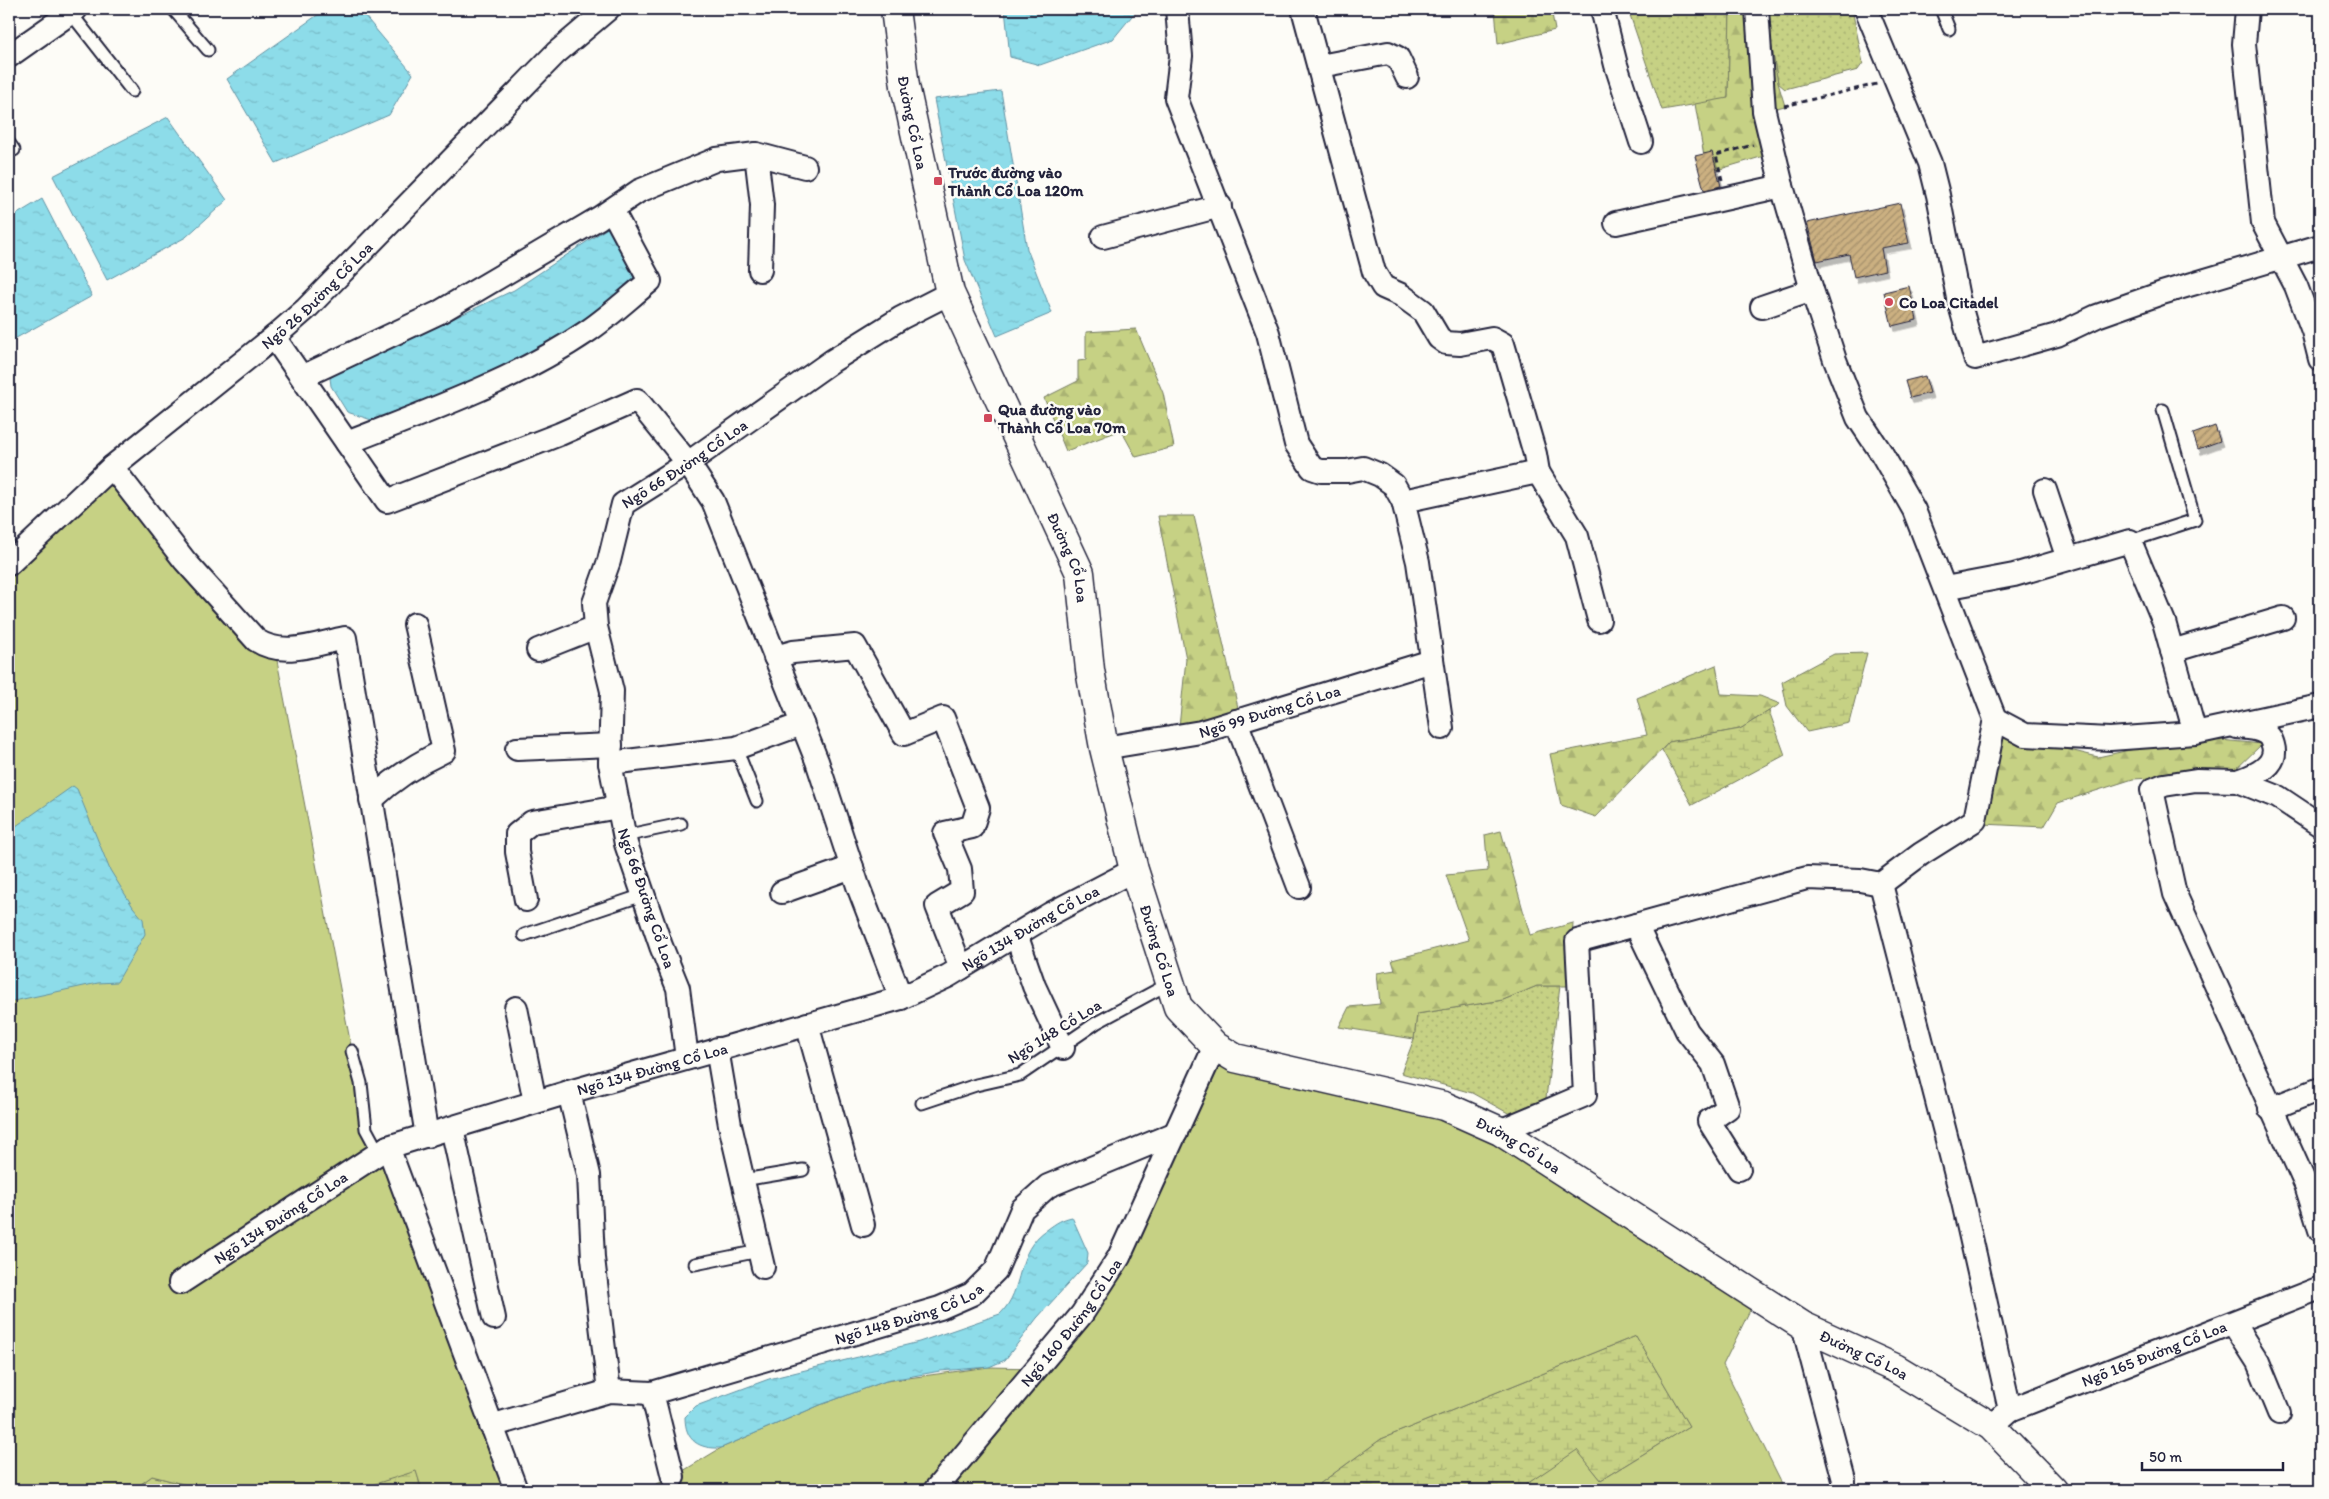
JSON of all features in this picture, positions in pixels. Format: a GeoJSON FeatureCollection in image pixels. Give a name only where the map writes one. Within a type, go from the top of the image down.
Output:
{"type":"FeatureCollection","features":[{"type":"Feature","properties":{"kind":"street","name":"Ngõ 26 Đường Cổ Loa"},"geometry":{"type":"LineString","coordinates":[[9,564],[112,467],[274,337],[306,309],[556,53],[608,9]]}},
{"type":"Feature","properties":{"kind":"street","name":"Đường Cổ Loa"},"geometry":{"type":"LineString","coordinates":[[895,9],[905,86],[950,293],[1080,573],[1090,670],[1104,748],[1134,870],[1178,1008],[1215,1046],[1235,1058],[1444,1106],[1500,1131],[1803,1326],[2000,1418],[2053,1490]]}},
{"type":"Feature","properties":{"kind":"street"},"geometry":{"type":"LineString","coordinates":[[1177,9],[1181,56],[1176,98],[1220,206],[1268,333],[1296,444],[1312,468],[1321,471],[1347,472],[1363,468],[1380,475],[1394,485],[1403,500],[1418,562],[1442,728]]}},
{"type":"Feature","properties":{"kind":"street"},"geometry":{"type":"LineString","coordinates":[[1602,9],[1616,65],[1641,142]]}},
{"type":"Feature","properties":{"kind":"street"},"geometry":{"type":"LineString","coordinates":[[1500,1131],[1585,1095],[1577,941],[1807,878],[1860,880],[1881,884],[1921,854],[1975,820],[1995,719],[1914,510],[1882,454],[1858,418],[1835,360],[1812,290],[1782,186],[1764,111],[1757,9]]}},
{"type":"Feature","properties":{"kind":"street"},"geometry":{"type":"LineString","coordinates":[[1866,9],[1930,163],[1958,298],[1975,358],[2057,335],[2097,316],[2320,246]]}},
{"type":"Feature","properties":{"kind":"street"},"geometry":{"type":"LineString","coordinates":[[2247,9],[2244,44],[2263,222],[2296,286],[2320,355]]}},
{"type":"Feature","properties":{"kind":"street"},"geometry":{"type":"LineString","coordinates":[[1306,10],[1374,272],[1383,287],[1401,295],[1423,310],[1439,338],[1446,343],[1460,344],[1492,338],[1501,341],[1535,454],[1538,472],[1577,536],[1599,620]]}},
{"type":"Feature","properties":{"kind":"street"},"geometry":{"type":"LineString","coordinates":[[9,56],[73,11]]}},
{"type":"Feature","properties":{"kind":"street"},"geometry":{"type":"LineString","coordinates":[[1320,66],[1388,53],[1398,58],[1407,76]]}},
{"type":"Feature","properties":{"kind":"street"},"geometry":{"type":"LineString","coordinates":[[302,377],[438,313],[510,272],[612,210],[639,191],[717,159],[756,154],[805,167]]}},
{"type":"Feature","properties":{"kind":"street"},"geometry":{"type":"LineString","coordinates":[[756,154],[762,205],[760,270]]}},
{"type":"Feature","properties":{"kind":"street"},"geometry":{"type":"LineString","coordinates":[[1616,223],[1782,186]]}},
{"type":"Feature","properties":{"kind":"street"},"geometry":{"type":"LineString","coordinates":[[1103,237],[1220,206]]}},
{"type":"Feature","properties":{"kind":"street"},"geometry":{"type":"LineString","coordinates":[[347,443],[434,410],[530,364],[588,331],[650,281],[612,210]]}},
{"type":"Feature","properties":{"kind":"street"},"geometry":{"type":"LineString","coordinates":[[1762,307],[1812,290]]}},
{"type":"Feature","properties":{"kind":"street","name":"Ngõ 66 Đường Cổ Loa"},"geometry":{"type":"LineString","coordinates":[[687,1058],[678,988],[624,836],[610,754],[612,691],[594,615],[596,592],[609,561],[623,504],[688,463],[832,360],[901,318],[950,293]]}},
{"type":"Feature","properties":{"kind":"street"},"geometry":{"type":"LineString","coordinates":[[274,337],[387,501],[560,434],[637,400],[688,463],[714,501],[817,762],[852,867],[901,998]]}},
{"type":"Feature","properties":{"kind":"street"},"geometry":{"type":"LineString","coordinates":[[112,467],[185,561],[256,640],[266,647],[284,650],[345,638],[427,1136]]}},
{"type":"Feature","properties":{"kind":"street"},"geometry":{"type":"LineString","coordinates":[[1403,500],[1538,472]]}},
{"type":"Feature","properties":{"kind":"street"},"geometry":{"type":"LineString","coordinates":[[2046,490],[2068,559]]}},
{"type":"Feature","properties":{"kind":"street"},"geometry":{"type":"LineString","coordinates":[[1945,588],[2014,575],[2130,541],[2164,622],[2195,733]]}},
{"type":"Feature","properties":{"kind":"street"},"geometry":{"type":"LineString","coordinates":[[2172,651],[2283,618]]}},
{"type":"Feature","properties":{"kind":"street"},"geometry":{"type":"LineString","coordinates":[[371,800],[393,779],[420,762],[444,752],[415,624]]}},
{"type":"Feature","properties":{"kind":"street"},"geometry":{"type":"LineString","coordinates":[[538,650],[596,627]]}},
{"type":"Feature","properties":{"kind":"street"},"geometry":{"type":"LineString","coordinates":[[775,657],[793,652],[855,646],[904,734],[943,718],[978,808],[972,827],[945,833],[960,869],[962,891],[946,903],[937,906],[961,968]]}},
{"type":"Feature","properties":{"kind":"street","name":"Ngõ 99 Đường Cổ Loa"},"geometry":{"type":"LineString","coordinates":[[1104,748],[1201,732],[1432,661]]}},
{"type":"Feature","properties":{"kind":"street"},"geometry":{"type":"LineString","coordinates":[[1995,719],[2025,736],[2110,739],[2195,733],[2320,706]]}},
{"type":"Feature","properties":{"kind":"street"},"geometry":{"type":"LineString","coordinates":[[1236,721],[1299,887]]}},
{"type":"Feature","properties":{"kind":"street"},"geometry":{"type":"LineString","coordinates":[[517,749],[610,754],[736,748],[802,724]]}},
{"type":"Feature","properties":{"kind":"street"},"geometry":{"type":"LineString","coordinates":[[2229,725],[2261,731],[2271,737],[2275,751],[2269,766],[2254,776],[2238,781],[2196,780],[2164,785],[2152,790],[2152,798],[2175,894],[2270,1110],[2306,1185],[2320,1230]]}},
{"type":"Feature","properties":{"kind":"street"},"geometry":{"type":"LineString","coordinates":[[2238,781],[2278,797],[2320,825]]}},
{"type":"Feature","properties":{"kind":"street"},"geometry":{"type":"LineString","coordinates":[[526,900],[517,852],[517,834],[532,822],[619,807]]}},
{"type":"Feature","properties":{"kind":"street"},"geometry":{"type":"LineString","coordinates":[[782,892],[852,867]]}},
{"type":"Feature","properties":{"kind":"street","name":"Ngõ 134 Đường Cổ Loa"},"geometry":{"type":"LineString","coordinates":[[180,1283],[383,1150],[568,1092],[901,998],[961,968],[1050,914],[1134,870]]}},
{"type":"Feature","properties":{"kind":"street"},"geometry":{"type":"LineString","coordinates":[[1881,884],[1963,1202],[2000,1418]]}},
{"type":"Feature","properties":{"kind":"street"},"geometry":{"type":"LineString","coordinates":[[1636,925],[1687,1031],[1713,1064],[1728,1108],[1708,1121],[1739,1169]]}},
{"type":"Feature","properties":{"kind":"street"},"geometry":{"type":"LineString","coordinates":[[1016,934],[1034,986],[1063,1048]]}},
{"type":"Feature","properties":{"kind":"street"},"geometry":{"type":"LineString","coordinates":[[516,1008],[534,1102]]}},
{"type":"Feature","properties":{"kind":"street"},"geometry":{"type":"LineString","coordinates":[[807,1024],[863,1225]]}},
{"type":"Feature","properties":{"kind":"street"},"geometry":{"type":"LineString","coordinates":[[1176,1133],[1215,1046]]}},
{"type":"Feature","properties":{"kind":"street"},"geometry":{"type":"LineString","coordinates":[[717,1050],[761,1259]]}},
{"type":"Feature","properties":{"kind":"street"},"geometry":{"type":"LineString","coordinates":[[2270,1110],[2320,1089]]}},
{"type":"Feature","properties":{"kind":"street"},"geometry":{"type":"LineString","coordinates":[[568,1092],[589,1175],[593,1258],[609,1391]]}},
{"type":"Feature","properties":{"kind":"street"},"geometry":{"type":"LineString","coordinates":[[452,1128],[494,1318]]}},
{"type":"Feature","properties":{"kind":"street","name":"Ngõ 148 Đường Cổ Loa"},"geometry":{"type":"LineString","coordinates":[[492,1426],[609,1391],[652,1393],[940,1308],[972,1294],[996,1270],[1022,1209],[1048,1186],[1176,1133]]}},
{"type":"Feature","properties":{"kind":"street","name":"Ngõ 160 Đường Cổ Loa"},"geometry":{"type":"LineString","coordinates":[[935,1490],[1082,1314],[1119,1257],[1176,1133]]}},
{"type":"Feature","properties":{"kind":"street"},"geometry":{"type":"LineString","coordinates":[[383,1150],[516,1490]]}},
{"type":"Feature","properties":{"kind":"street","name":"Ngõ 165 Đường Cổ Loa"},"geometry":{"type":"LineString","coordinates":[[2000,1418],[2320,1288]]}},
{"type":"Feature","properties":{"kind":"street"},"geometry":{"type":"LineString","coordinates":[[2233,1323],[2258,1362],[2280,1414]]}},
{"type":"Feature","properties":{"kind":"street"},"geometry":{"type":"LineString","coordinates":[[1803,1326],[1844,1480]]}},
{"type":"Feature","properties":{"kind":"street"},"geometry":{"type":"LineString","coordinates":[[652,1393],[673,1477]]}},
{"type":"Feature","properties":{"kind":"lane"},"geometry":{"type":"LineString","coordinates":[[173,9],[208,50]]}},
{"type":"Feature","properties":{"kind":"lane"},"geometry":{"type":"LineString","coordinates":[[1941,9],[1949,29]]}},
{"type":"Feature","properties":{"kind":"lane"},"geometry":{"type":"LineString","coordinates":[[73,11],[132,91]]}},
{"type":"Feature","properties":{"kind":"lane"},"geometry":{"type":"LineString","coordinates":[[2130,541],[2195,520],[2163,410]]}},
{"type":"Feature","properties":{"kind":"lane"},"geometry":{"type":"LineString","coordinates":[[736,748],[757,801]]}},
{"type":"Feature","properties":{"kind":"lane"},"geometry":{"type":"LineString","coordinates":[[624,836],[681,824]]}},
{"type":"Feature","properties":{"kind":"lane"},"geometry":{"type":"LineString","coordinates":[[524,935],[644,895]]}},
{"type":"Feature","properties":{"kind":"lane","name":"Ngõ 148 Cổ Loa"},"geometry":{"type":"LineString","coordinates":[[922,1103],[976,1085],[1020,1075],[1063,1048],[1096,1023],[1170,983]]}},
{"type":"Feature","properties":{"kind":"lane"},"geometry":{"type":"LineString","coordinates":[[352,1051],[361,1083],[366,1129],[383,1150]]}},
{"type":"Feature","properties":{"kind":"lane"},"geometry":{"type":"LineString","coordinates":[[743,1180],[803,1170]]}},
{"type":"Feature","properties":{"kind":"lane"},"geometry":{"type":"LineString","coordinates":[[695,1264],[761,1259]]}},
{"type":"Feature","properties":{"kind":"path"},"geometry":{"type":"LineString","coordinates":[[1764,111],[1896,80]]}},
{"type":"Feature","properties":{"kind":"path"},"geometry":{"type":"LineString","coordinates":[[1723,182],[1716,154],[1771,141]]}},
{"type":"Feature","properties":{"kind":"green space"},"geometry":{"type":"Polygon","coordinates":[[[1495,9],[1551,9],[1555,30],[1498,44],[1495,9]]]}},
{"type":"Feature","properties":{"kind":"green space"},"geometry":{"type":"Polygon","coordinates":[[[1628,9],[1730,9],[1728,99],[1662,110],[1628,9]]]}},
{"type":"Feature","properties":{"kind":"green space"},"geometry":{"type":"Polygon","coordinates":[[[1730,9],[1765,9],[1778,83],[1785,106],[1764,111],[1774,153],[1707,173],[1695,104],[1728,98],[1730,9]]]}},
{"type":"Feature","properties":{"kind":"green space"},"geometry":{"type":"Polygon","coordinates":[[[1765,9],[1852,9],[1863,63],[1858,70],[1785,89],[1778,83],[1765,9]]]}},
{"type":"Feature","properties":{"kind":"green space"},"geometry":{"type":"Polygon","coordinates":[[[1136,329],[1163,393],[1174,447],[1136,457],[1121,430],[1066,451],[1044,398],[1078,381],[1078,361],[1086,360],[1086,332],[1136,329]]]}},
{"type":"Feature","properties":{"kind":"green space"},"geometry":{"type":"Polygon","coordinates":[[[112,467],[275,650],[352,1051],[379,1153],[514,1490],[422,1490],[416,1471],[356,1490],[206,1490],[152,1476],[133,1490],[9,1490],[9,560],[112,467]]]}},
{"type":"Feature","properties":{"kind":"green space"},"geometry":{"type":"Polygon","coordinates":[[[1158,516],[1194,516],[1239,712],[1179,727],[1186,659],[1158,516]]]}},
{"type":"Feature","properties":{"kind":"green space"},"geometry":{"type":"Polygon","coordinates":[[[1867,653],[1849,723],[1807,732],[1787,706],[1782,682],[1834,654],[1867,653]]]}},
{"type":"Feature","properties":{"kind":"green space"},"geometry":{"type":"Polygon","coordinates":[[[1716,665],[1721,694],[1760,696],[1780,704],[1740,729],[1669,742],[1596,817],[1561,805],[1550,754],[1647,735],[1637,698],[1716,665]]]}},
{"type":"Feature","properties":{"kind":"green space"},"geometry":{"type":"Polygon","coordinates":[[[1769,711],[1785,755],[1692,805],[1662,750],[1669,742],[1740,729],[1769,711]]]}},
{"type":"Feature","properties":{"kind":"green space"},"geometry":{"type":"Polygon","coordinates":[[[2001,733],[2098,757],[2189,737],[2262,744],[2231,774],[2133,779],[2058,803],[2044,827],[1983,824],[2001,733]]]}},
{"type":"Feature","properties":{"kind":"green space"},"geometry":{"type":"Polygon","coordinates":[[[1501,831],[1530,935],[1573,923],[1570,986],[1537,986],[1503,1000],[1417,1014],[1414,1039],[1339,1027],[1349,1007],[1380,1004],[1377,973],[1395,970],[1392,960],[1469,940],[1446,875],[1488,871],[1485,835],[1501,831]]]}},
{"type":"Feature","properties":{"kind":"green space"},"geometry":{"type":"Polygon","coordinates":[[[1537,986],[1560,986],[1546,1098],[1517,1118],[1472,1093],[1401,1073],[1414,1039],[1417,1014],[1503,1000],[1537,986]]]}},
{"type":"Feature","properties":{"kind":"green space"},"geometry":{"type":"Polygon","coordinates":[[[1215,1046],[1444,1106],[1757,1296],[1723,1365],[1780,1479],[1783,1490],[1518,1490],[1577,1450],[1601,1480],[1689,1426],[1636,1336],[1381,1439],[1311,1490],[643,1490],[673,1477],[721,1448],[820,1405],[886,1381],[989,1367],[1037,1368],[1119,1257],[1215,1046]]]}},
{"type":"Feature","properties":{"kind":"green space"},"geometry":{"type":"Polygon","coordinates":[[[1636,1336],[1689,1426],[1601,1480],[1577,1451],[1518,1490],[1311,1490],[1381,1439],[1636,1336]]]}},
{"type":"Feature","properties":{"kind":"green space"},"geometry":{"type":"Polygon","coordinates":[[[416,1470],[422,1490],[356,1490],[416,1470]]]}},
{"type":"Feature","properties":{"kind":"green space"},"geometry":{"type":"Polygon","coordinates":[[[152,1476],[206,1490],[133,1490],[152,1476]]]}},
{"type":"Feature","properties":{"kind":"water"},"geometry":{"type":"Polygon","coordinates":[[[326,9],[359,9],[413,74],[389,115],[276,163],[227,79],[326,9]]]}},
{"type":"Feature","properties":{"kind":"water"},"geometry":{"type":"Polygon","coordinates":[[[1005,9],[1136,9],[1136,11],[1113,39],[1040,65],[1010,57],[1005,9]]]}},
{"type":"Feature","properties":{"kind":"water"},"geometry":{"type":"Polygon","coordinates":[[[1001,91],[1027,249],[1052,313],[997,336],[965,260],[934,99],[1001,91]]]}},
{"type":"Feature","properties":{"kind":"water"},"geometry":{"type":"Polygon","coordinates":[[[168,117],[227,200],[186,237],[107,280],[53,176],[168,117]]]}},
{"type":"Feature","properties":{"kind":"water"},"geometry":{"type":"Polygon","coordinates":[[[42,199],[92,296],[9,342],[9,219],[42,199]]]}},
{"type":"Feature","properties":{"kind":"water"},"geometry":{"type":"Polygon","coordinates":[[[615,223],[643,278],[573,333],[520,365],[378,422],[347,412],[331,386],[330,378],[514,290],[615,223]]]}},
{"type":"Feature","properties":{"kind":"water"},"geometry":{"type":"Polygon","coordinates":[[[73,786],[77,789],[110,870],[133,907],[143,919],[145,934],[117,982],[98,983],[9,1002],[9,831],[73,786]]]}},
{"type":"Feature","properties":{"kind":"water"},"geometry":{"type":"Polygon","coordinates":[[[1072,1217],[1088,1253],[1087,1263],[1037,1318],[1005,1360],[989,1367],[940,1371],[886,1381],[820,1405],[721,1448],[700,1445],[691,1438],[685,1417],[696,1406],[769,1379],[919,1342],[1000,1314],[1014,1293],[1029,1248],[1037,1238],[1056,1223],[1072,1217]]]}},
{"type":"Feature","properties":{"kind":"building"},"geometry":{"type":"Polygon","coordinates":[[[1712,152],[1721,186],[1704,190],[1695,156],[1712,152]]]}},
{"type":"Feature","properties":{"kind":"building"},"geometry":{"type":"Polygon","coordinates":[[[1900,203],[1909,243],[1881,248],[1885,270],[1854,277],[1849,254],[1817,261],[1807,223],[1900,203]]]}},
{"type":"Feature","properties":{"kind":"building"},"geometry":{"type":"Polygon","coordinates":[[[1909,286],[1917,320],[1892,326],[1884,292],[1909,286]]]}},
{"type":"Feature","properties":{"kind":"building"},"geometry":{"type":"Polygon","coordinates":[[[1925,376],[1930,393],[1910,398],[1905,381],[1925,376]]]}},
{"type":"Feature","properties":{"kind":"building"},"geometry":{"type":"Polygon","coordinates":[[[2215,426],[2220,441],[2198,449],[2193,434],[2215,426]]]}},
{"type":"Feature","properties":{"kind":"place","name":"Trước đường vào Thành Cổ Loa 120m"},"geometry":{"type":"Point","coordinates":[938,181]}},
{"type":"Feature","properties":{"kind":"place","name":"Co Loa Citadel"},"geometry":{"type":"Point","coordinates":[1889,302]}},
{"type":"Feature","properties":{"kind":"place","name":"Qua đường vào Thành Cổ Loa 70m"},"geometry":{"type":"Point","coordinates":[988,418]}}]}
